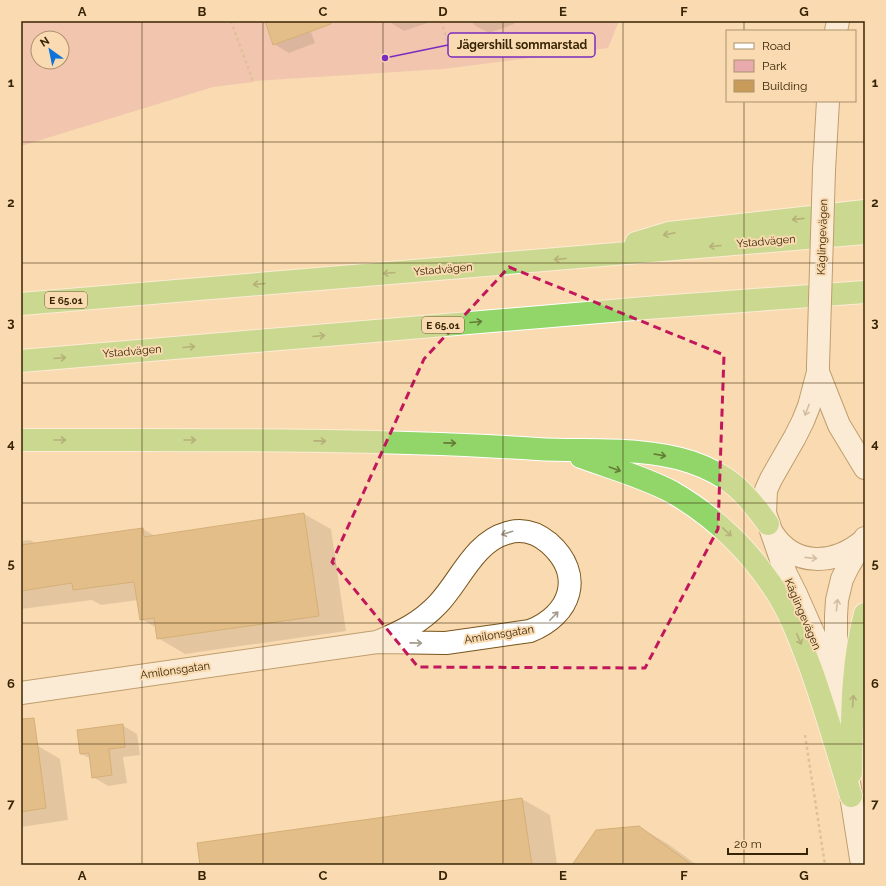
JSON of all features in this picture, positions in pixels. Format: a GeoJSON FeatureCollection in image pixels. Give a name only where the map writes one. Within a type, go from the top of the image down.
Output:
{"type":"FeatureCollection","features":[{"type":"Feature","properties":{"kind":"highway"},"geometry":{"type":"LineString","coordinates":[[599,255],[669,233],[865,212]]}},
{"type":"Feature","properties":{"kind":"highway","name":"Ystadvägen"},"geometry":{"type":"LineString","coordinates":[[21,304],[865,233]]}},
{"type":"Feature","properties":{"kind":"highway","name":"Ystadvägen"},"geometry":{"type":"LineString","coordinates":[[21,361],[646,308],[865,292]]}},
{"type":"Feature","properties":{"kind":"highway"},"geometry":{"type":"LineString","coordinates":[[21,440],[261,439],[456,444],[565,451],[632,452],[656,454],[705,467],[725,477],[751,501],[769,527]]}},
{"type":"Feature","properties":{"kind":"highway"},"geometry":{"type":"LineString","coordinates":[[565,451],[640,478],[690,503],[722,526],[756,562],[772,585],[789,615],[805,652],[826,711],[851,796]]}},
{"type":"Feature","properties":{"kind":"highway"},"geometry":{"type":"LineString","coordinates":[[851,796],[852,704],[856,658],[865,614]]}},
{"type":"Feature","properties":{"kind":"main road","name":"Käglingevägen"},"geometry":{"type":"LineString","coordinates":[[828,102],[824,170],[818,369],[803,421],[770,479],[766,490],[765,513],[786,574],[815,637],[836,700]]}},
{"type":"Feature","properties":{"kind":"main road","name":"Käglingevägen"},"geometry":{"type":"LineString","coordinates":[[818,369],[839,425],[865,468]]}},
{"type":"Feature","properties":{"kind":"main road","name":"Käglingevägen"},"geometry":{"type":"LineString","coordinates":[[769,527],[784,548],[805,558],[829,558],[840,555],[852,550],[864,540]]}},
{"type":"Feature","properties":{"kind":"main road","name":"Amilonsgatan"},"geometry":{"type":"LineString","coordinates":[[21,692],[377,642],[446,643],[530,631],[541,627],[551,620],[565,604],[569,594],[570,583],[568,570],[563,559],[555,548],[544,539],[534,533],[521,530],[507,533],[496,538],[472,559],[438,604],[422,619],[404,631],[377,642]]}},
{"type":"Feature","properties":{"kind":"main road","name":"Käglingevägen"},"geometry":{"type":"LineString","coordinates":[[862,865],[836,700],[836,616],[837,600],[842,579],[864,540]]}},
{"type":"Feature","properties":{"kind":"path"},"geometry":{"type":"LineString","coordinates":[[230,21],[252,81]]}},
{"type":"Feature","properties":{"kind":"path"},"geometry":{"type":"LineString","coordinates":[[440,21],[451,53]]}},
{"type":"Feature","properties":{"kind":"highlighted area"},"geometry":{"type":"Polygon","coordinates":[[[509,267],[724,355],[718,529],[645,668],[418,667],[332,562],[424,359],[509,267]]]}},
{"type":"Feature","properties":{"kind":"green space"},"geometry":{"type":"Polygon","coordinates":[[[21,21],[619,21],[608,48],[443,69],[254,81],[213,87],[21,146],[21,21]]]}},
{"type":"Feature","properties":{"kind":"building"},"geometry":{"type":"Polygon","coordinates":[[[265,21],[331,21],[331,24],[273,45],[265,21]]]}},
{"type":"Feature","properties":{"kind":"building"},"geometry":{"type":"Polygon","coordinates":[[[304,513],[319,616],[157,639],[154,618],[140,620],[134,582],[73,590],[72,583],[21,591],[21,545],[143,528],[144,537],[304,513]]]}},
{"type":"Feature","properties":{"kind":"building"},"geometry":{"type":"Polygon","coordinates":[[[34,718],[46,808],[21,812],[21,719],[34,718]]]}},
{"type":"Feature","properties":{"kind":"building"},"geometry":{"type":"Polygon","coordinates":[[[123,724],[125,747],[109,749],[112,775],[92,778],[89,753],[80,754],[77,730],[123,724]]]}},
{"type":"Feature","properties":{"kind":"building"},"geometry":{"type":"Polygon","coordinates":[[[522,798],[532,865],[200,865],[197,843],[522,798]]]}},
{"type":"Feature","properties":{"kind":"building"},"geometry":{"type":"Polygon","coordinates":[[[639,826],[692,865],[572,865],[596,830],[639,826]]]}},
{"type":"Feature","properties":{"kind":"place","name":"Jägershill sommarstad"},"geometry":{"type":"Point","coordinates":[385,58]}}]}
